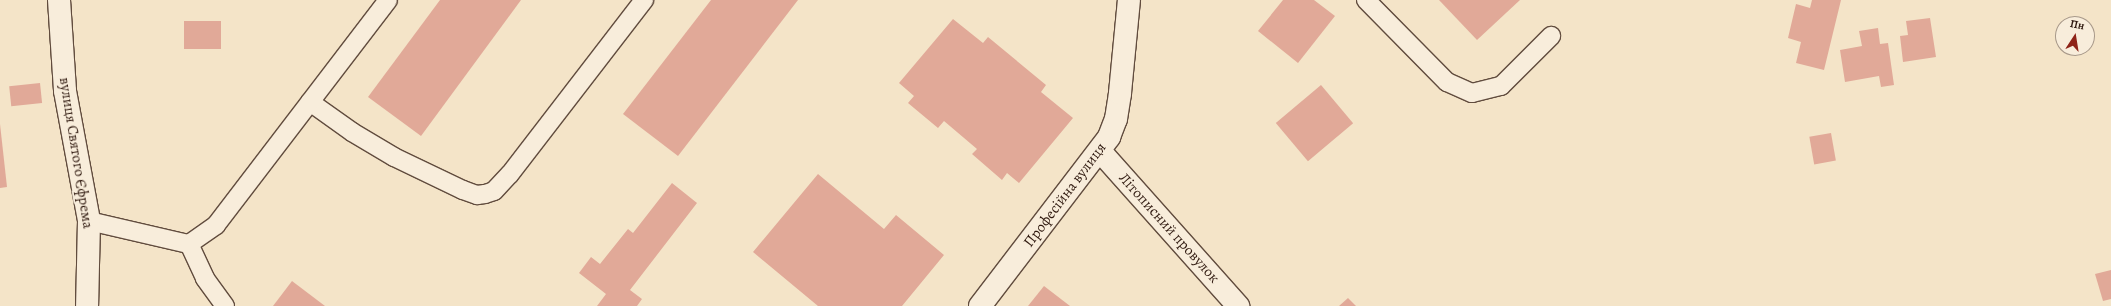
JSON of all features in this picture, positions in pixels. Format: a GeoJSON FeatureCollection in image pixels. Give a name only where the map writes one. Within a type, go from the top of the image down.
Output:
{"type":"FeatureCollection","features":[{"type":"Feature","properties":{"kind":"street","name":"вулиця Святого Єфрема"},"geometry":{"type":"LineString","coordinates":[[59,0],[65,91],[89,221],[87,306]]}},
{"type":"Feature","properties":{"kind":"street","name":"Професійна вулиця"},"geometry":{"type":"LineString","coordinates":[[980,306],[1100,151],[1116,119],[1129,0]]}},
{"type":"Feature","properties":{"kind":"street","name":"Літописний провулок"},"geometry":{"type":"LineString","coordinates":[[1100,151],[1238,306]]}},
{"type":"Feature","properties":{"kind":"lane"},"geometry":{"type":"LineString","coordinates":[[89,221],[189,244],[216,225],[388,0]]}},
{"type":"Feature","properties":{"kind":"lane"},"geometry":{"type":"LineString","coordinates":[[310,102],[352,132],[394,156],[463,190],[478,195],[485,194],[494,191],[510,174],[644,0]]}},
{"type":"Feature","properties":{"kind":"lane"},"geometry":{"type":"LineString","coordinates":[[1366,0],[1446,82],[1472,93],[1501,86],[1551,36]]}},
{"type":"Feature","properties":{"kind":"lane"},"geometry":{"type":"LineString","coordinates":[[189,244],[205,278],[225,306]]}},
{"type":"Feature","properties":{"kind":"building"},"geometry":{"type":"Polygon","coordinates":[[[440,0],[521,0],[421,136],[368,97],[440,0]]]}},
{"type":"Feature","properties":{"kind":"building"},"geometry":{"type":"Polygon","coordinates":[[[711,0],[798,0],[678,156],[623,114],[711,0]]]}},
{"type":"Feature","properties":{"kind":"building"},"geometry":{"type":"Polygon","coordinates":[[[1283,0],[1314,0],[1335,16],[1298,63],[1258,31],[1283,0]]]}},
{"type":"Feature","properties":{"kind":"building"},"geometry":{"type":"Polygon","coordinates":[[[1439,0],[1520,0],[1477,40],[1439,0]]]}},
{"type":"Feature","properties":{"kind":"building"},"geometry":{"type":"Polygon","coordinates":[[[1812,0],[1841,0],[1824,70],[1796,63],[1801,42],[1788,38],[1796,4],[1810,8],[1812,0]]]}},
{"type":"Feature","properties":{"kind":"building"},"geometry":{"type":"Polygon","coordinates":[[[1930,18],[1936,57],[1903,62],[1900,36],[1908,35],[1906,21],[1930,18]]]}},
{"type":"Feature","properties":{"kind":"building"},"geometry":{"type":"Polygon","coordinates":[[[953,19],[983,43],[988,37],[1046,85],[1041,92],[1073,118],[1019,183],[1007,173],[1002,180],[972,154],[977,149],[944,121],[938,128],[908,103],[914,96],[899,83],[953,19]]]}},
{"type":"Feature","properties":{"kind":"building"},"geometry":{"type":"Polygon","coordinates":[[[184,21],[221,21],[221,49],[184,49],[184,21]]]}},
{"type":"Feature","properties":{"kind":"building"},"geometry":{"type":"Polygon","coordinates":[[[1878,28],[1880,44],[1888,43],[1894,85],[1881,87],[1879,76],[1845,82],[1840,50],[1862,46],[1859,31],[1878,28]]]}},
{"type":"Feature","properties":{"kind":"building"},"geometry":{"type":"Polygon","coordinates":[[[40,83],[42,103],[11,106],[9,86],[40,83]]]}},
{"type":"Feature","properties":{"kind":"building"},"geometry":{"type":"Polygon","coordinates":[[[1321,85],[1353,123],[1308,161],[1276,123],[1321,85]]]}},
{"type":"Feature","properties":{"kind":"building"},"geometry":{"type":"Polygon","coordinates":[[[0,124],[7,187],[0,188],[0,124]]]}},
{"type":"Feature","properties":{"kind":"building"},"geometry":{"type":"Polygon","coordinates":[[[1831,133],[1836,161],[1814,164],[1809,137],[1831,133]]]}},
{"type":"Feature","properties":{"kind":"building"},"geometry":{"type":"Polygon","coordinates":[[[818,174],[884,229],[896,215],[944,255],[902,306],[818,306],[753,252],[818,174]]]}},
{"type":"Feature","properties":{"kind":"building"},"geometry":{"type":"Polygon","coordinates":[[[672,183],[697,203],[630,290],[642,299],[637,306],[597,306],[606,294],[579,273],[591,257],[600,264],[628,229],[633,233],[672,183]]]}},
{"type":"Feature","properties":{"kind":"building"},"geometry":{"type":"Polygon","coordinates":[[[2111,270],[2111,299],[2103,301],[2095,274],[2111,270]]]}},
{"type":"Feature","properties":{"kind":"building"},"geometry":{"type":"Polygon","coordinates":[[[292,281],[325,306],[273,306],[292,281]]]}},
{"type":"Feature","properties":{"kind":"building"},"geometry":{"type":"Polygon","coordinates":[[[1044,286],[1070,306],[1028,306],[1044,286]]]}},
{"type":"Feature","properties":{"kind":"building"},"geometry":{"type":"Polygon","coordinates":[[[1348,298],[1356,306],[1339,306],[1348,298]]]}}]}
